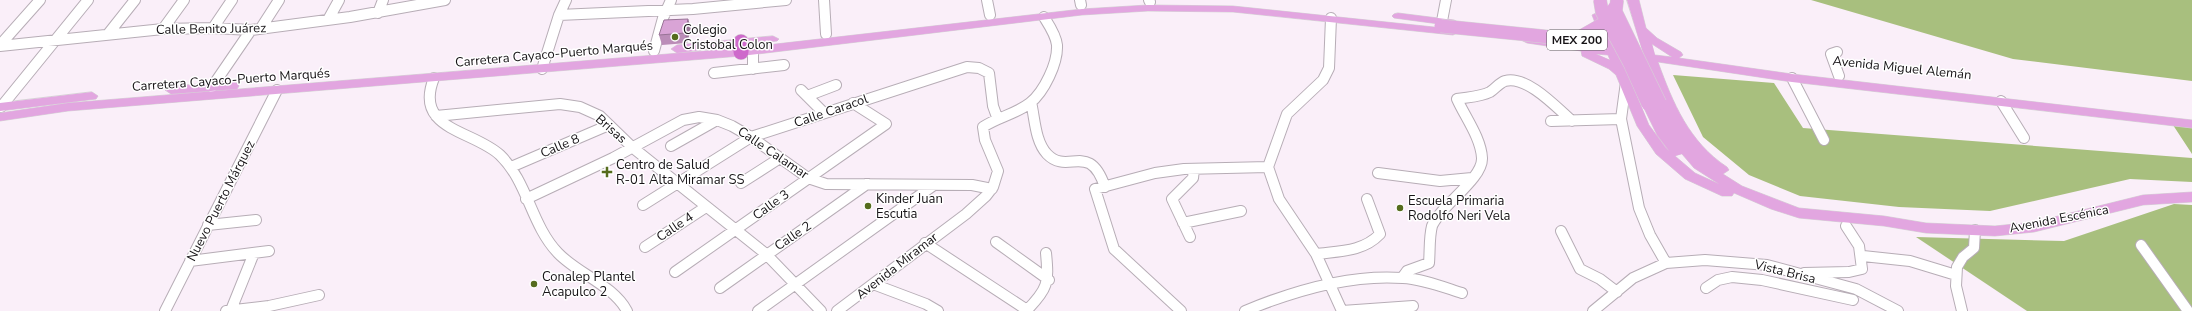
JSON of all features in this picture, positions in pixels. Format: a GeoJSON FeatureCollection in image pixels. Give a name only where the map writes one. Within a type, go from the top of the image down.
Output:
{"type":"FeatureCollection","features":[{"type":"Feature","properties":{"kind":"main road"},"geometry":{"type":"LineString","coordinates":[[1594,0],[1610,48],[1625,78],[1643,126],[1661,151],[1690,176],[1763,210],[1797,220],[1846,226],[1890,229],[1902,226]]}},
{"type":"Feature","properties":{"kind":"main road"},"geometry":{"type":"LineString","coordinates":[[1600,0],[1602,12],[1668,135],[1692,169],[1727,193]]}},
{"type":"Feature","properties":{"kind":"main road"},"geometry":{"type":"LineString","coordinates":[[1612,0],[1615,12],[1636,51],[1668,135],[1699,165],[1737,189],[1756,198],[1799,213],[1884,221],[1902,226]]}},
{"type":"Feature","properties":{"kind":"main road"},"geometry":{"type":"LineString","coordinates":[[1274,12],[1310,10],[1442,24],[1542,37],[1580,36],[1593,31],[1615,17],[1617,0]]}},
{"type":"Feature","properties":{"kind":"main road"},"geometry":{"type":"LineString","coordinates":[[1633,0],[1639,27],[1660,79],[1674,113],[1691,143],[1713,165],[1746,186],[1756,198]]}},
{"type":"Feature","properties":{"kind":"main road","name":"Carretera Cayaco-Puerto Marqués"},"geometry":{"type":"LineString","coordinates":[[0,110],[68,107],[207,97],[434,78],[654,51],[745,48],[826,34],[1081,3],[1230,1],[1298,5],[1442,24],[1546,35],[1610,48]]}},
{"type":"Feature","properties":{"kind":"main road","name":"Carretera Cayaco-Puerto Marqués"},"geometry":{"type":"LineString","coordinates":[[0,110],[72,97],[543,64],[745,48],[1082,12],[1148,8],[1234,9],[1274,12],[1528,40],[1573,48],[1610,48]]}},
{"type":"Feature","properties":{"kind":"main road"},"geometry":{"type":"LineString","coordinates":[[1546,35],[1580,30],[1593,24],[1599,18]]}},
{"type":"Feature","properties":{"kind":"main road"},"geometry":{"type":"LineString","coordinates":[[1639,27],[1653,40],[1680,58]]}},
{"type":"Feature","properties":{"kind":"main road"},"geometry":{"type":"LineString","coordinates":[[1573,48],[1613,66],[1625,78]]}},
{"type":"Feature","properties":{"kind":"main road","name":"Avenida Miguel Alemán"},"geometry":{"type":"LineString","coordinates":[[1610,48],[1680,58],[2192,118]]}},
{"type":"Feature","properties":{"kind":"main road"},"geometry":{"type":"LineString","coordinates":[[1660,79],[1661,70],[1665,64],[1680,58]]}},
{"type":"Feature","properties":{"kind":"main road","name":"Avenida Miguel Alemán"},"geometry":{"type":"LineString","coordinates":[[1680,58],[1792,78],[2192,124]]}},
{"type":"Feature","properties":{"kind":"main road","name":"Avenida Escénica"},"geometry":{"type":"LineString","coordinates":[[1902,226],[1995,231],[2034,227],[2143,200],[2192,197]]}},
{"type":"Feature","properties":{"kind":"street"},"geometry":{"type":"LineString","coordinates":[[0,46],[40,0]]}},
{"type":"Feature","properties":{"kind":"street"},"geometry":{"type":"LineString","coordinates":[[0,110],[55,39],[88,0]]}},
{"type":"Feature","properties":{"kind":"street"},"geometry":{"type":"LineString","coordinates":[[108,34],[135,0]]}},
{"type":"Feature","properties":{"kind":"street"},"geometry":{"type":"LineString","coordinates":[[163,29],[184,0]]}},
{"type":"Feature","properties":{"kind":"street"},"geometry":{"type":"LineString","coordinates":[[213,28],[232,0]]}},
{"type":"Feature","properties":{"kind":"street"},"geometry":{"type":"LineString","coordinates":[[261,28],[279,0]]}},
{"type":"Feature","properties":{"kind":"street"},"geometry":{"type":"LineString","coordinates":[[328,20],[339,0]]}},
{"type":"Feature","properties":{"kind":"street"},"geometry":{"type":"LineString","coordinates":[[378,13],[383,0]]}},
{"type":"Feature","properties":{"kind":"street","name":"Calle Benito Juárez"},"geometry":{"type":"LineString","coordinates":[[0,46],[55,39],[163,29],[213,28],[251,30],[378,13],[445,0]]}},
{"type":"Feature","properties":{"kind":"street"},"geometry":{"type":"LineString","coordinates":[[543,64],[559,15],[566,0]]}},
{"type":"Feature","properties":{"kind":"street"},"geometry":{"type":"LineString","coordinates":[[654,51],[671,0]]}},
{"type":"Feature","properties":{"kind":"street"},"geometry":{"type":"LineString","coordinates":[[559,15],[667,10],[786,0]]}},
{"type":"Feature","properties":{"kind":"street"},"geometry":{"type":"LineString","coordinates":[[824,0],[826,34]]}},
{"type":"Feature","properties":{"kind":"street"},"geometry":{"type":"LineString","coordinates":[[987,0],[990,15]]}},
{"type":"Feature","properties":{"kind":"street"},"geometry":{"type":"LineString","coordinates":[[1442,24],[1446,0]]}},
{"type":"Feature","properties":{"kind":"street"},"geometry":{"type":"LineString","coordinates":[[992,189],[998,174],[992,155],[982,135],[983,127],[997,118],[1020,109],[1032,102],[1043,86],[1056,53],[1055,37],[1044,17]]}},
{"type":"Feature","properties":{"kind":"street"},"geometry":{"type":"LineString","coordinates":[[1331,18],[1330,68],[1323,80],[1286,114],[1268,167],[1279,199],[1316,254],[1342,311],[1413,306]]}},
{"type":"Feature","properties":{"kind":"street"},"geometry":{"type":"LineString","coordinates":[[212,88],[251,30]]}},
{"type":"Feature","properties":{"kind":"street"},"geometry":{"type":"LineString","coordinates":[[745,48],[753,69]]}},
{"type":"Feature","properties":{"kind":"street"},"geometry":{"type":"LineString","coordinates":[[1837,52],[1831,54],[1839,76]]}},
{"type":"Feature","properties":{"kind":"street"},"geometry":{"type":"LineString","coordinates":[[714,73],[784,65]]}},
{"type":"Feature","properties":{"kind":"street","name":"Calle Caracol"},"geometry":{"type":"LineString","coordinates":[[643,204],[678,184],[751,137],[853,102],[916,85],[967,67],[979,68],[989,73],[991,80],[992,109],[997,118]]}},
{"type":"Feature","properties":{"kind":"street"},"geometry":{"type":"LineString","coordinates":[[434,78],[429,96],[436,116],[447,126],[498,153],[511,167],[518,178],[541,231],[557,253],[574,268],[616,297],[627,307],[627,311]]}},
{"type":"Feature","properties":{"kind":"street"},"geometry":{"type":"LineString","coordinates":[[1593,311],[1633,278],[1666,263],[1650,235],[1639,208],[1630,152],[1620,119],[1625,78]]}},
{"type":"Feature","properties":{"kind":"street"},"geometry":{"type":"LineString","coordinates":[[1792,78],[1824,140]]}},
{"type":"Feature","properties":{"kind":"street"},"geometry":{"type":"LineString","coordinates":[[1402,278],[1404,273],[1410,269],[1424,267],[1429,263],[1432,227],[1440,213],[1464,189],[1472,178],[1482,159],[1478,143],[1457,99],[1481,96],[1492,91],[1505,81],[1516,80],[1531,86],[1572,121]]}},
{"type":"Feature","properties":{"kind":"street"},"geometry":{"type":"LineString","coordinates":[[824,113],[804,93],[836,85]]}},
{"type":"Feature","properties":{"kind":"street","name":"Nuevo Puerto Márquez"},"geometry":{"type":"LineString","coordinates":[[165,311],[277,90]]}},
{"type":"Feature","properties":{"kind":"street"},"geometry":{"type":"LineString","coordinates":[[2000,101],[2024,138]]}},
{"type":"Feature","properties":{"kind":"street","name":"Calle 3"},"geometry":{"type":"LineString","coordinates":[[675,272],[736,231],[808,178],[886,124],[853,102]]}},
{"type":"Feature","properties":{"kind":"street"},"geometry":{"type":"LineString","coordinates":[[1032,102],[1040,139],[1046,154],[1052,159],[1083,161],[1091,163],[1097,168],[1114,249],[1181,311]]}},
{"type":"Feature","properties":{"kind":"street","name":"Brisas"},"geometry":{"type":"LineString","coordinates":[[436,116],[560,104],[580,107],[600,116],[632,148],[766,254],[821,311]]}},
{"type":"Feature","properties":{"kind":"street","name":"Calle Calamar"},"geometry":{"type":"LineString","coordinates":[[526,198],[613,158],[683,120],[699,117],[717,120],[751,137],[808,178],[826,184],[972,184],[992,189]]}},
{"type":"Feature","properties":{"kind":"street"},"geometry":{"type":"LineString","coordinates":[[1551,122],[1620,119]]}},
{"type":"Feature","properties":{"kind":"street"},"geometry":{"type":"LineString","coordinates":[[671,146],[717,120]]}},
{"type":"Feature","properties":{"kind":"street","name":"Calle 8"},"geometry":{"type":"LineString","coordinates":[[511,167],[609,125]]}},
{"type":"Feature","properties":{"kind":"street"},"geometry":{"type":"LineString","coordinates":[[741,183],[780,158]]}},
{"type":"Feature","properties":{"kind":"street"},"geometry":{"type":"LineString","coordinates":[[1100,188],[1155,173],[1194,169],[1268,167]]}},
{"type":"Feature","properties":{"kind":"street"},"geometry":{"type":"LineString","coordinates":[[1190,237],[1172,199],[1193,178],[1194,169]]}},
{"type":"Feature","properties":{"kind":"street"},"geometry":{"type":"LineString","coordinates":[[1378,173],[1440,181],[1472,178]]}},
{"type":"Feature","properties":{"kind":"street","name":"Calle 2"},"geometry":{"type":"LineString","coordinates":[[720,288],[867,184]]}},
{"type":"Feature","properties":{"kind":"street"},"geometry":{"type":"LineString","coordinates":[[758,311],[934,185]]}},
{"type":"Feature","properties":{"kind":"street","name":"Avenida Miramar"},"geometry":{"type":"LineString","coordinates":[[837,311],[925,243],[963,216],[992,189]]}},
{"type":"Feature","properties":{"kind":"street"},"geometry":{"type":"LineString","coordinates":[[1316,254],[1350,250],[1366,246],[1375,241],[1380,234],[1376,219],[1367,199]]}},
{"type":"Feature","properties":{"kind":"street","name":"Calle 4"},"geometry":{"type":"LineString","coordinates":[[645,247],[706,207]]}},
{"type":"Feature","properties":{"kind":"street"},"geometry":{"type":"LineString","coordinates":[[1183,223],[1241,211]]}},
{"type":"Feature","properties":{"kind":"street"},"geometry":{"type":"LineString","coordinates":[[208,225],[256,220]]}},
{"type":"Feature","properties":{"kind":"street"},"geometry":{"type":"LineString","coordinates":[[1790,273],[1849,272],[1862,269],[1863,256],[1851,230],[1846,226]]}},
{"type":"Feature","properties":{"kind":"street"},"geometry":{"type":"LineString","coordinates":[[1962,311],[1956,274],[1958,263],[1964,256],[1973,251],[1977,245],[1975,230]]}},
{"type":"Feature","properties":{"kind":"street"},"geometry":{"type":"LineString","coordinates":[[1561,231],[1580,269],[1600,279],[1617,292]]}},
{"type":"Feature","properties":{"kind":"street"},"geometry":{"type":"LineString","coordinates":[[996,242],[1049,280]]}},
{"type":"Feature","properties":{"kind":"street"},"geometry":{"type":"LineString","coordinates":[[925,243],[1026,310],[1047,290],[1049,280],[1046,253]]}},
{"type":"Feature","properties":{"kind":"street"},"geometry":{"type":"LineString","coordinates":[[2141,245],[2188,311]]}},
{"type":"Feature","properties":{"kind":"street"},"geometry":{"type":"LineString","coordinates":[[190,261],[269,251]]}},
{"type":"Feature","properties":{"kind":"street"},"geometry":{"type":"LineString","coordinates":[[254,253],[229,310],[299,305],[320,294]]}},
{"type":"Feature","properties":{"kind":"street"},"geometry":{"type":"LineString","coordinates":[[1863,256],[1904,260],[1932,266],[1956,274]]}},
{"type":"Feature","properties":{"kind":"street","name":"Vista Brisa"},"geometry":{"type":"LineString","coordinates":[[1666,263],[1706,260],[1758,264],[1856,289],[1898,311]]}},
{"type":"Feature","properties":{"kind":"street"},"geometry":{"type":"LineString","coordinates":[[1758,264],[1762,280]]}},
{"type":"Feature","properties":{"kind":"street"},"geometry":{"type":"LineString","coordinates":[[1706,288],[1718,280],[1732,277],[1762,280],[1854,300]]}},
{"type":"Feature","properties":{"kind":"street"},"geometry":{"type":"LineString","coordinates":[[1245,311],[1287,296],[1360,280],[1402,278],[1417,279],[1462,293]]}},
{"type":"Feature","properties":{"kind":"street"},"geometry":{"type":"LineString","coordinates":[[873,284],[926,304],[938,311]]}},
{"type":"Feature","properties":{"kind":"shaded area"},"geometry":{"type":"Polygon","coordinates":[[[1811,0],[2192,0],[2192,81],[2013,59],[1811,0]]]}},
{"type":"Feature","properties":{"kind":"shaded area"},"geometry":{"type":"Polygon","coordinates":[[[1673,75],[1774,83],[1803,128],[2192,158],[2192,182],[2130,179],[1990,211],[1899,207],[1800,196],[1749,175],[1703,137],[1673,75]]]}},
{"type":"Feature","properties":{"kind":"shaded area"},"geometry":{"type":"Polygon","coordinates":[[[2173,125],[2192,128],[2192,154],[2173,125]]]}},
{"type":"Feature","properties":{"kind":"shaded area"},"geometry":{"type":"Polygon","coordinates":[[[2174,204],[2192,205],[2192,311],[2027,311],[1916,237],[2064,241],[2174,204]]]}},
{"type":"Feature","properties":{"kind":"building"},"geometry":{"type":"Polygon","coordinates":[[[688,19],[685,33],[659,35],[664,20],[688,19]]]}},
{"type":"Feature","properties":{"kind":"place","name":"Colegio Cristobal Colon"},"geometry":{"type":"Point","coordinates":[675,37]}},
{"type":"Feature","properties":{"kind":"place","name":"Centro de Salud R-01 Alta Miramar SS"},"geometry":{"type":"Point","coordinates":[607,172]}},
{"type":"Feature","properties":{"kind":"place","name":"Kinder Juan Escutia"},"geometry":{"type":"Point","coordinates":[868,206]}},
{"type":"Feature","properties":{"kind":"place","name":"Escuela Primaria Rodolfo Neri Vela"},"geometry":{"type":"Point","coordinates":[1400,208]}},
{"type":"Feature","properties":{"kind":"place","name":"Conalep Plantel Acapulco 2"},"geometry":{"type":"Point","coordinates":[534,284]}}]}
